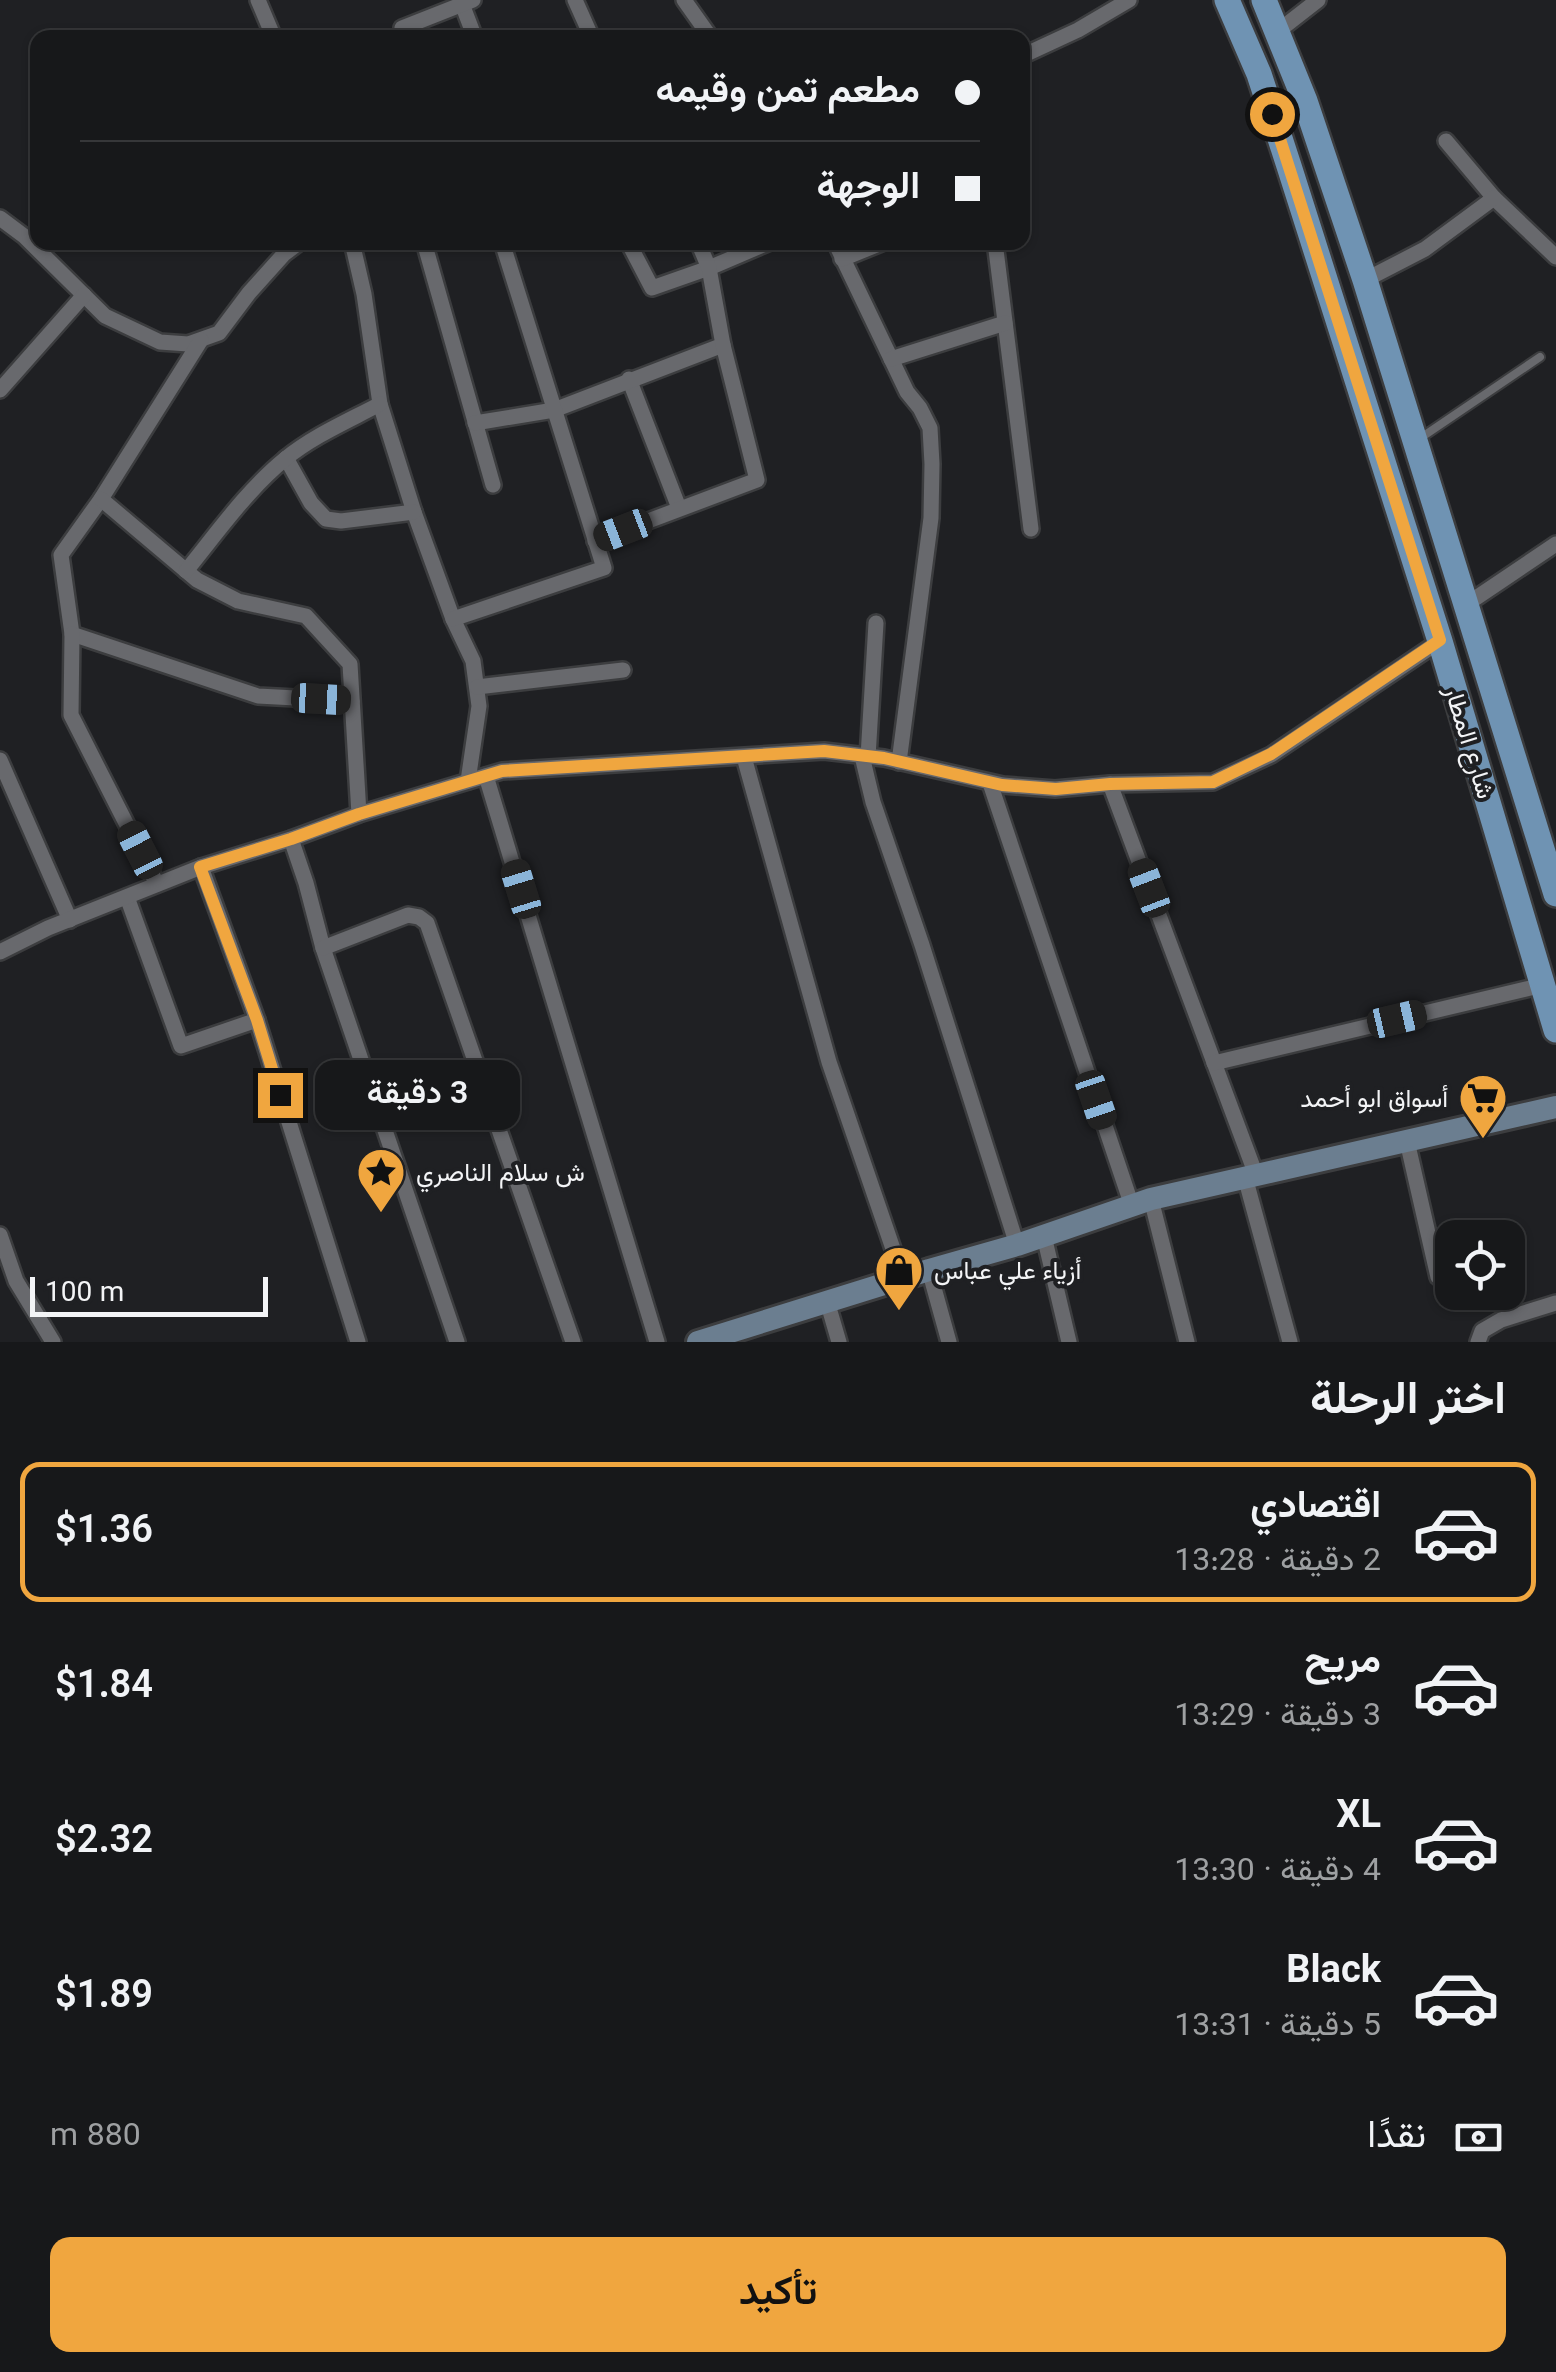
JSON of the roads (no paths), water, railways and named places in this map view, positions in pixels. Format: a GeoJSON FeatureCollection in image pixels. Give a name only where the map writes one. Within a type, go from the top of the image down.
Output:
{"type":"FeatureCollection","features":[{"type":"Feature","properties":{"kind":"main road","name":"شارع المطار"},"geometry":{"type":"LineString","coordinates":[[1227,0],[1260,74],[1440,640],[1556,1030]]}},
{"type":"Feature","properties":{"kind":"main road","name":"شارع المطار"},"geometry":{"type":"LineString","coordinates":[[1264,0],[1304,102],[1365,280],[1556,894]]}},
{"type":"Feature","properties":{"kind":"main road"},"geometry":{"type":"LineString","coordinates":[[1272,114],[1288,114],[1304,102]]}},
{"type":"Feature","properties":{"kind":"main road"},"geometry":{"type":"LineString","coordinates":[[1289,166],[1307,153],[1322,154]]}},
{"type":"Feature","properties":{"kind":"street"},"geometry":{"type":"LineString","coordinates":[[258,0],[271,30]]}},
{"type":"Feature","properties":{"kind":"street"},"geometry":{"type":"LineString","coordinates":[[575,0],[588,30]]}},
{"type":"Feature","properties":{"kind":"street"},"geometry":{"type":"LineString","coordinates":[[684,0],[705,30]]}},
{"type":"Feature","properties":{"kind":"street"},"geometry":{"type":"LineString","coordinates":[[1030,52],[1129,0]]}},
{"type":"Feature","properties":{"kind":"street"},"geometry":{"type":"LineString","coordinates":[[1277,32],[1318,0]]}},
{"type":"Feature","properties":{"kind":"street"},"geometry":{"type":"LineString","coordinates":[[402,28],[467,2],[473,30]]}},
{"type":"Feature","properties":{"kind":"street"},"geometry":{"type":"LineString","coordinates":[[1446,141],[1494,198],[1556,256]]}},
{"type":"Feature","properties":{"kind":"street"},"geometry":{"type":"LineString","coordinates":[[1365,280],[1425,249],[1494,198]]}},
{"type":"Feature","properties":{"kind":"street"},"geometry":{"type":"LineString","coordinates":[[0,218],[30,242]]}},
{"type":"Feature","properties":{"kind":"street"},"geometry":{"type":"LineString","coordinates":[[38,250],[105,316],[160,342],[188,344],[219,333],[289,250]]}},
{"type":"Feature","properties":{"kind":"street"},"geometry":{"type":"LineString","coordinates":[[354,250],[380,404],[414,512],[473,662],[479,706],[468,781]]}},
{"type":"Feature","properties":{"kind":"street"},"geometry":{"type":"LineString","coordinates":[[426,250],[493,485]]}},
{"type":"Feature","properties":{"kind":"street"},"geometry":{"type":"LineString","coordinates":[[454,619],[604,568],[504,250]]}},
{"type":"Feature","properties":{"kind":"street"},"geometry":{"type":"LineString","coordinates":[[632,250],[652,288],[751,250]]}},
{"type":"Feature","properties":{"kind":"street"},"geometry":{"type":"LineString","coordinates":[[594,540],[757,480],[722,345],[709,268],[701,250]]}},
{"type":"Feature","properties":{"kind":"street"},"geometry":{"type":"LineString","coordinates":[[838,250],[907,392],[930,428],[931,518],[900,762]]}},
{"type":"Feature","properties":{"kind":"street"},"geometry":{"type":"LineString","coordinates":[[842,259],[864,250]]}},
{"type":"Feature","properties":{"kind":"street"},"geometry":{"type":"LineString","coordinates":[[995,250],[1031,529]]}},
{"type":"Feature","properties":{"kind":"street"},"geometry":{"type":"LineString","coordinates":[[0,390],[84,295]]}},
{"type":"Feature","properties":{"kind":"street"},"geometry":{"type":"LineString","coordinates":[[891,359],[1005,323]]}},
{"type":"Feature","properties":{"kind":"street"},"geometry":{"type":"LineString","coordinates":[[157,884],[71,715],[72,634],[61,555],[201,340]]}},
{"type":"Feature","properties":{"kind":"street"},"geometry":{"type":"LineString","coordinates":[[476,422],[554,410],[722,345]]}},
{"type":"Feature","properties":{"kind":"street"},"geometry":{"type":"LineString","coordinates":[[629,379],[679,508]]}},
{"type":"Feature","properties":{"kind":"street"},"geometry":{"type":"LineString","coordinates":[[186,571],[255,488],[286,458],[320,435],[380,404]]}},
{"type":"Feature","properties":{"kind":"street"},"geometry":{"type":"LineString","coordinates":[[286,458],[326,520],[414,512]]}},
{"type":"Feature","properties":{"kind":"street"},"geometry":{"type":"LineString","coordinates":[[101,499],[198,580],[238,601],[306,616],[350,664],[359,814]]}},
{"type":"Feature","properties":{"kind":"street"},"geometry":{"type":"LineString","coordinates":[[1467,604],[1556,544]]}},
{"type":"Feature","properties":{"kind":"street"},"geometry":{"type":"LineString","coordinates":[[876,623],[865,756],[873,802],[1017,1245]]}},
{"type":"Feature","properties":{"kind":"street"},"geometry":{"type":"LineString","coordinates":[[72,634],[258,696],[352,700]]}},
{"type":"Feature","properties":{"kind":"street"},"geometry":{"type":"LineString","coordinates":[[0,952],[200,867],[502,771],[824,751],[884,758],[990,782],[1056,789],[1213,782],[1271,754],[1440,640]]}},
{"type":"Feature","properties":{"kind":"street"},"geometry":{"type":"LineString","coordinates":[[477,687],[623,670]]}},
{"type":"Feature","properties":{"kind":"street"},"geometry":{"type":"LineString","coordinates":[[744,757],[829,1062],[903,1278]]}},
{"type":"Feature","properties":{"kind":"street"},"geometry":{"type":"LineString","coordinates":[[0,760],[70,920]]}},
{"type":"Feature","properties":{"kind":"street"},"geometry":{"type":"LineString","coordinates":[[486,776],[657,1342]]}},
{"type":"Feature","properties":{"kind":"street"},"geometry":{"type":"LineString","coordinates":[[990,782],[1142,1202],[1187,1342]]}},
{"type":"Feature","properties":{"kind":"street"},"geometry":{"type":"LineString","coordinates":[[1110,784],[1214,1063],[1250,1176],[1290,1342]]}},
{"type":"Feature","properties":{"kind":"street"},"geometry":{"type":"LineString","coordinates":[[291,839],[323,948],[457,1342]]}},
{"type":"Feature","properties":{"kind":"street"},"geometry":{"type":"LineString","coordinates":[[200,867],[257,1020],[358,1342]]}},
{"type":"Feature","properties":{"kind":"street"},"geometry":{"type":"LineString","coordinates":[[127,897],[181,1046],[257,1020]]}},
{"type":"Feature","properties":{"kind":"street"},"geometry":{"type":"LineString","coordinates":[[323,948],[408,915],[427,924],[573,1342]]}},
{"type":"Feature","properties":{"kind":"street"},"geometry":{"type":"LineString","coordinates":[[1214,1063],[1542,985]]}},
{"type":"Feature","properties":{"kind":"street"},"geometry":{"type":"LineString","coordinates":[[711,1340],[1142,1202],[1556,1107]]}},
{"type":"Feature","properties":{"kind":"street"},"geometry":{"type":"LineString","coordinates":[[1408,1142],[1435,1264]]}},
{"type":"Feature","properties":{"kind":"street"},"geometry":{"type":"LineString","coordinates":[[0,1235],[16,1281],[49,1341]]}},
{"type":"Feature","properties":{"kind":"street"},"geometry":{"type":"LineString","coordinates":[[1044,1236],[1070,1342]]}},
{"type":"Feature","properties":{"kind":"street"},"geometry":{"type":"LineString","coordinates":[[929,1270],[949,1342]]}},
{"type":"Feature","properties":{"kind":"street"},"geometry":{"type":"LineString","coordinates":[[0,1292],[16,1281]]}},
{"type":"Feature","properties":{"kind":"street"},"geometry":{"type":"LineString","coordinates":[[827,1301],[839,1342]]}},
{"type":"Feature","properties":{"kind":"street"},"geometry":{"type":"LineString","coordinates":[[1478,1342],[1482,1331],[1501,1320],[1556,1303]]}},
{"type":"Feature","properties":{"kind":"lane"},"geometry":{"type":"LineString","coordinates":[[1416,441],[1540,358]]}},
{"type":"Feature","properties":{"kind":"place","name":"أسواق ابو أحمد"},"geometry":{"type":"Point","coordinates":[1483,1140]}},
{"type":"Feature","properties":{"kind":"place","name":"ش سلام الناصري"},"geometry":{"type":"Point","coordinates":[381,1214]}},
{"type":"Feature","properties":{"kind":"place","name":"أزياء علي عباس"},"geometry":{"type":"Point","coordinates":[899,1312]}}]}
